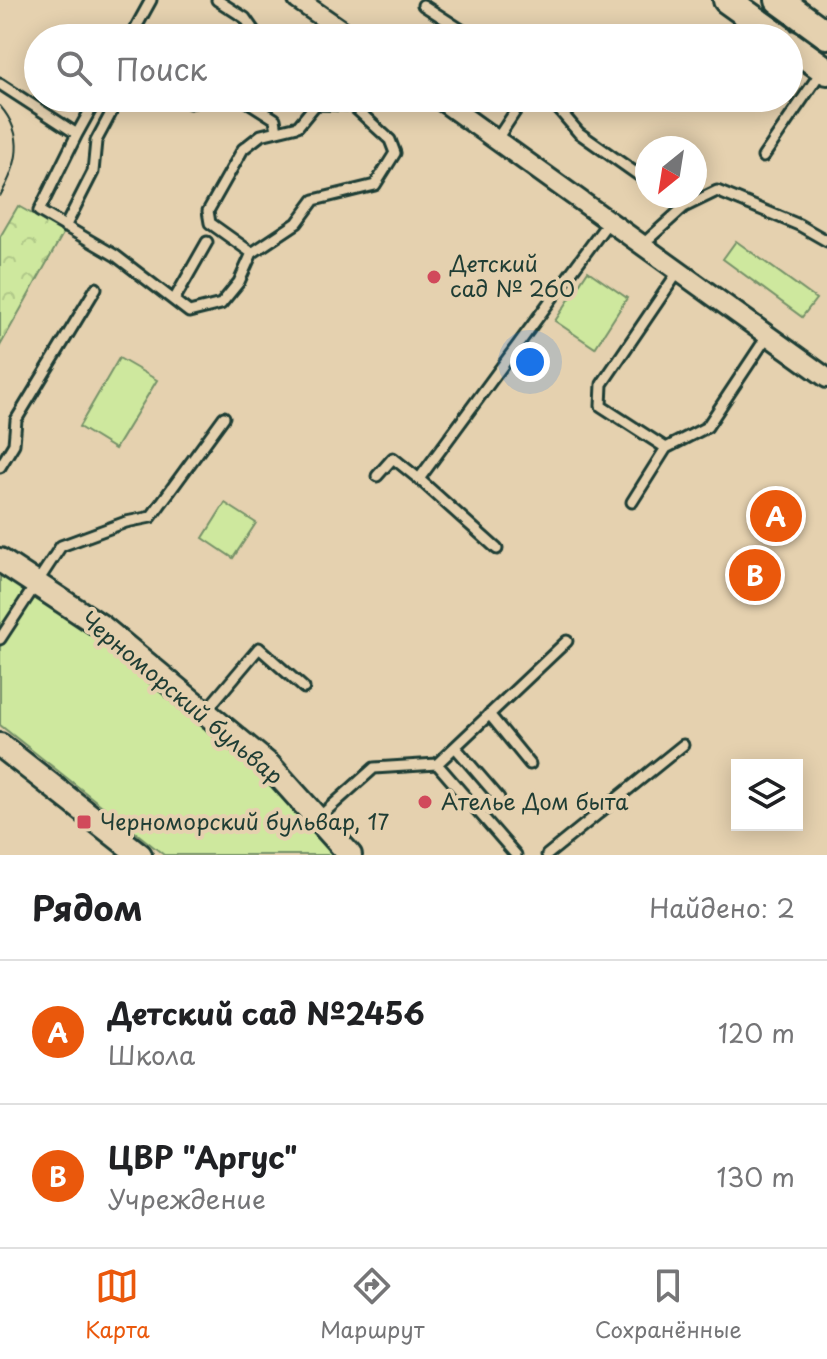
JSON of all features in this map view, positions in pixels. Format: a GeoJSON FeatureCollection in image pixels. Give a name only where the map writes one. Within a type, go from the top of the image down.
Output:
{"type":"FeatureCollection","features":[{"type":"Feature","properties":{"kind":"main road"},"geometry":{"type":"LineString","coordinates":[[727,0],[760,24]]}},
{"type":"Feature","properties":{"kind":"main road"},"geometry":{"type":"LineString","coordinates":[[779,0],[827,35]]}},
{"type":"Feature","properties":{"kind":"main road"},"geometry":{"type":"LineString","coordinates":[[803,54],[825,70]]}},
{"type":"Feature","properties":{"kind":"street"},"geometry":{"type":"LineString","coordinates":[[298,0],[333,24]]}},
{"type":"Feature","properties":{"kind":"street"},"geometry":{"type":"LineString","coordinates":[[458,112],[827,378]]}},
{"type":"Feature","properties":{"kind":"street","name":"Черноморский бульвар"},"geometry":{"type":"LineString","coordinates":[[0,560],[102,627],[270,766],[350,855]]}},
{"type":"Feature","properties":{"kind":"street"},"geometry":{"type":"LineString","coordinates":[[0,745],[140,855]]}},
{"type":"Feature","properties":{"kind":"lane"},"geometry":{"type":"LineString","coordinates":[[138,24],[151,0]]}},
{"type":"Feature","properties":{"kind":"lane"},"geometry":{"type":"LineString","coordinates":[[217,0],[249,24]]}},
{"type":"Feature","properties":{"kind":"lane"},"geometry":{"type":"LineString","coordinates":[[423,5],[452,24]]}},
{"type":"Feature","properties":{"kind":"lane"},"geometry":{"type":"LineString","coordinates":[[803,101],[825,70]]}},
{"type":"Feature","properties":{"kind":"lane"},"geometry":{"type":"LineString","coordinates":[[0,84],[24,100]]}},
{"type":"Feature","properties":{"kind":"lane"},"geometry":{"type":"LineString","coordinates":[[43,112],[77,134]]}},
{"type":"Feature","properties":{"kind":"lane"},"geometry":{"type":"LineString","coordinates":[[89,112],[39,211],[116,256],[189,312],[221,304],[239,282],[252,253],[297,223],[314,200],[375,185],[395,153],[390,140],[360,112]]}},
{"type":"Feature","properties":{"kind":"lane"},"geometry":{"type":"LineString","coordinates":[[65,227],[93,172],[96,141],[112,112]]}},
{"type":"Feature","properties":{"kind":"lane"},"geometry":{"type":"LineString","coordinates":[[264,112],[275,119],[277,131]]}},
{"type":"Feature","properties":{"kind":"lane"},"geometry":{"type":"LineString","coordinates":[[252,253],[210,223],[208,211],[243,149],[261,135],[298,126],[309,112]]}},
{"type":"Feature","properties":{"kind":"lane"},"geometry":{"type":"LineString","coordinates":[[497,139],[515,112]]}},
{"type":"Feature","properties":{"kind":"lane"},"geometry":{"type":"LineString","coordinates":[[561,112],[579,133],[635,173]]}},
{"type":"Feature","properties":{"kind":"lane"},"geometry":{"type":"LineString","coordinates":[[763,157],[795,112]]}},
{"type":"Feature","properties":{"kind":"lane"},"geometry":{"type":"LineString","coordinates":[[707,196],[717,191],[799,225],[827,241]]}},
{"type":"Feature","properties":{"kind":"lane"},"geometry":{"type":"LineString","coordinates":[[642,245],[683,208]]}},
{"type":"Feature","properties":{"kind":"lane"},"geometry":{"type":"LineString","coordinates":[[419,479],[609,221]]}},
{"type":"Feature","properties":{"kind":"lane"},"geometry":{"type":"LineString","coordinates":[[174,300],[207,242]]}},
{"type":"Feature","properties":{"kind":"lane"},"geometry":{"type":"LineString","coordinates":[[666,448],[601,406],[602,384],[678,272]]}},
{"type":"Feature","properties":{"kind":"lane"},"geometry":{"type":"LineString","coordinates":[[0,467],[14,444],[16,420],[96,288]]}},
{"type":"Feature","properties":{"kind":"lane"},"geometry":{"type":"LineString","coordinates":[[632,502],[666,448],[707,427],[768,335]]}},
{"type":"Feature","properties":{"kind":"lane"},"geometry":{"type":"LineString","coordinates":[[0,639],[61,546],[126,522],[151,517],[224,417]]}},
{"type":"Feature","properties":{"kind":"lane"},"geometry":{"type":"LineString","coordinates":[[377,476],[393,458],[497,549]]}},
{"type":"Feature","properties":{"kind":"lane"},"geometry":{"type":"LineString","coordinates":[[317,819],[374,768],[437,764],[567,641]]}},
{"type":"Feature","properties":{"kind":"lane"},"geometry":{"type":"LineString","coordinates":[[205,712],[259,648],[304,688]]}},
{"type":"Feature","properties":{"kind":"lane"},"geometry":{"type":"LineString","coordinates":[[489,714],[530,764]]}},
{"type":"Feature","properties":{"kind":"lane"},"geometry":{"type":"LineString","coordinates":[[547,855],[683,745]]}},
{"type":"Feature","properties":{"kind":"lane"},"geometry":{"type":"LineString","coordinates":[[455,747],[499,798]]}},
{"type":"Feature","properties":{"kind":"lane"},"geometry":{"type":"LineString","coordinates":[[437,764],[516,855]]}},
{"type":"Feature","properties":{"kind":"green space"},"geometry":{"type":"Polygon","coordinates":[[[18,206],[64,232],[0,346],[0,237],[18,206]]]}},
{"type":"Feature","properties":{"kind":"green space"},"geometry":{"type":"Polygon","coordinates":[[[736,241],[816,299],[802,317],[723,259],[736,241]]]}},
{"type":"Feature","properties":{"kind":"green space"},"geometry":{"type":"Polygon","coordinates":[[[588,271],[627,298],[595,348],[555,321],[588,271]]]}},
{"type":"Feature","properties":{"kind":"green space"},"geometry":{"type":"Polygon","coordinates":[[[119,358],[157,380],[115,449],[79,427],[119,358]]]}},
{"type":"Feature","properties":{"kind":"green space"},"geometry":{"type":"Polygon","coordinates":[[[225,503],[256,523],[233,558],[203,538],[225,503]]]}},
{"type":"Feature","properties":{"kind":"green space"},"geometry":{"type":"Polygon","coordinates":[[[0,570],[98,635],[265,774],[338,855],[164,855],[0,725],[0,570]]]}},
{"type":"Feature","properties":{"kind":"tram line"},"geometry":{"type":"LineString","coordinates":[[0,106],[14,128],[16,139],[15,162],[0,196]]}},
{"type":"Feature","properties":{"kind":"place","name":"Детский сад № 260"},"geometry":{"type":"Point","coordinates":[434,277]}},
{"type":"Feature","properties":{"kind":"place","name":"Детский сад №2456"},"geometry":{"type":"Point","coordinates":[776,516]}},
{"type":"Feature","properties":{"kind":"place","name":"ЦВР \"Аргус\""},"geometry":{"type":"Point","coordinates":[755,575]}},
{"type":"Feature","properties":{"kind":"place","name":"Ателье Дом быта"},"geometry":{"type":"Point","coordinates":[425,802]}},
{"type":"Feature","properties":{"kind":"place","name":"Черноморский бульвар, 17"},"geometry":{"type":"Point","coordinates":[84,822]}}]}
